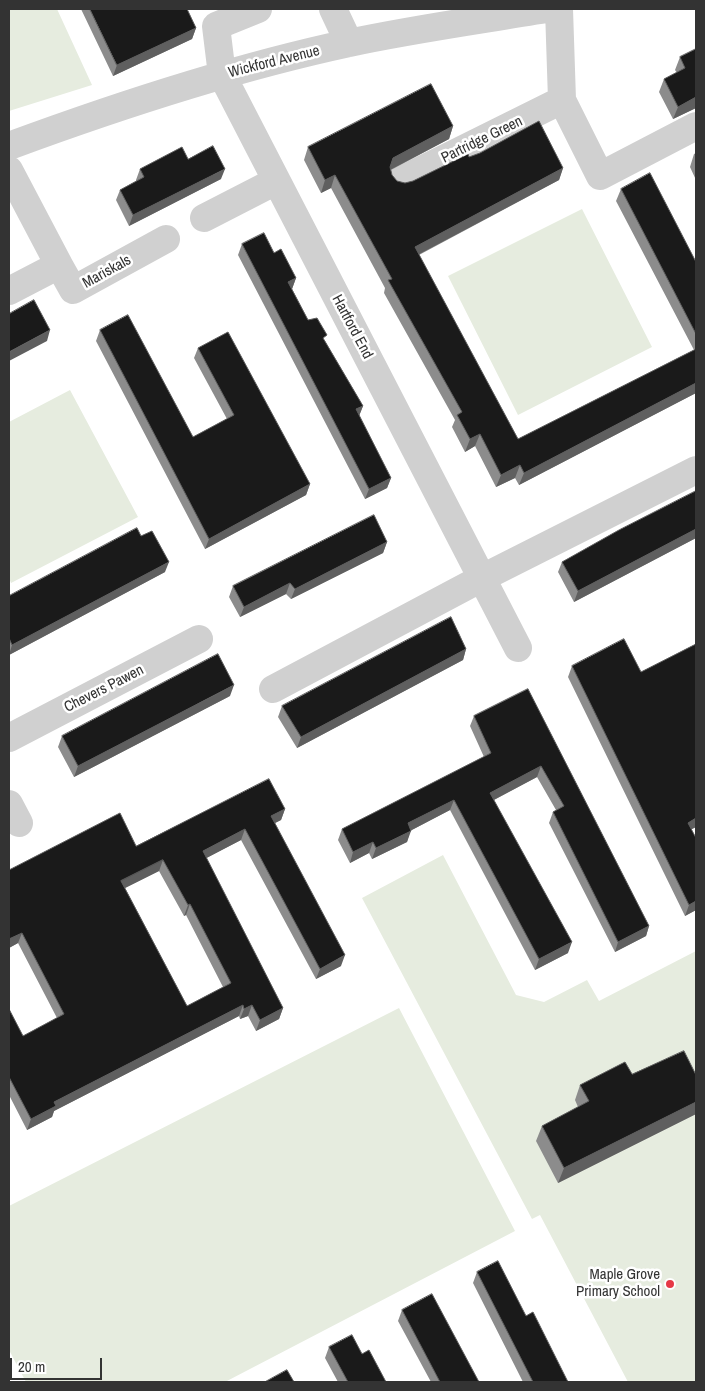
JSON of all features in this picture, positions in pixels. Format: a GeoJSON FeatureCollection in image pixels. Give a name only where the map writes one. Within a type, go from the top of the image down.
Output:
{"type":"FeatureCollection","features":[{"type":"Feature","properties":{"kind":"street"},"geometry":{"type":"LineString","coordinates":[[222,75],[216,26],[258,9]]}},
{"type":"Feature","properties":{"kind":"street"},"geometry":{"type":"LineString","coordinates":[[333,9],[349,43]]}},
{"type":"Feature","properties":{"kind":"street","name":"Wickford Avenue"},"geometry":{"type":"LineString","coordinates":[[9,146],[109,109],[222,75],[349,43],[546,9]]}},
{"type":"Feature","properties":{"kind":"street"},"geometry":{"type":"LineString","coordinates":[[559,9],[562,100],[600,176],[696,126]]}},
{"type":"Feature","properties":{"kind":"street","name":"Hartford End"},"geometry":{"type":"LineString","coordinates":[[222,75],[462,535],[518,648]]}},
{"type":"Feature","properties":{"kind":"street","name":"Partridge Green"},"geometry":{"type":"LineString","coordinates":[[401,180],[562,100]]}},
{"type":"Feature","properties":{"kind":"street","name":"Mariskals"},"geometry":{"type":"LineString","coordinates":[[9,170],[72,290],[166,239]]}},
{"type":"Feature","properties":{"kind":"street"},"geometry":{"type":"LineString","coordinates":[[204,218],[276,181]]}},
{"type":"Feature","properties":{"kind":"street"},"geometry":{"type":"LineString","coordinates":[[9,291],[59,265]]}},
{"type":"Feature","properties":{"kind":"street"},"geometry":{"type":"LineString","coordinates":[[274,689],[482,578],[696,470]]}},
{"type":"Feature","properties":{"kind":"street","name":"Chevers Pawen"},"geometry":{"type":"LineString","coordinates":[[9,738],[199,640]]}},
{"type":"Feature","properties":{"kind":"shaded area"},"geometry":{"type":"Polygon","coordinates":[[[9,9],[57,9],[92,85],[9,111],[9,9]]]}},
{"type":"Feature","properties":{"kind":"shaded area"},"geometry":{"type":"Polygon","coordinates":[[[582,209],[652,347],[518,415],[448,276],[582,209]]]}},
{"type":"Feature","properties":{"kind":"shaded area"},"geometry":{"type":"Polygon","coordinates":[[[70,390],[138,517],[11,583],[9,578],[9,422],[70,390]]]}},
{"type":"Feature","properties":{"kind":"shaded area"},"geometry":{"type":"Polygon","coordinates":[[[443,855],[516,995],[544,1002],[587,980],[599,1001],[696,951],[696,1382],[628,1382],[540,1215],[532,1219],[362,898],[443,855]]]}},
{"type":"Feature","properties":{"kind":"shaded area"},"geometry":{"type":"Polygon","coordinates":[[[399,1008],[515,1231],[225,1382],[26,1382],[9,1350],[9,1206],[399,1008]]]}},
{"type":"Feature","properties":{"kind":"building"},"geometry":{"type":"Polygon","coordinates":[[[90,9],[187,9],[196,28],[117,65],[90,9]]]}},
{"type":"Feature","properties":{"kind":"building"},"geometry":{"type":"Polygon","coordinates":[[[696,49],[696,97],[678,107],[664,79],[685,68],[680,57],[696,49]]]}},
{"type":"Feature","properties":{"kind":"building"},"geometry":{"type":"Polygon","coordinates":[[[431,84],[453,126],[393,158],[390,167],[392,175],[397,181],[405,183],[413,181],[468,154],[469,157],[480,153],[539,121],[563,168],[415,247],[518,439],[696,349],[696,383],[524,473],[520,465],[501,475],[480,434],[470,439],[457,415],[462,412],[388,280],[392,279],[335,175],[325,180],[308,147],[431,84]]]}},
{"type":"Feature","properties":{"kind":"building"},"geometry":{"type":"Polygon","coordinates":[[[213,146],[225,169],[133,215],[120,190],[144,177],[140,169],[182,147],[188,159],[213,146]]]}},
{"type":"Feature","properties":{"kind":"building"},"geometry":{"type":"Polygon","coordinates":[[[650,173],[696,262],[696,334],[621,189],[650,173]]]}},
{"type":"Feature","properties":{"kind":"building"},"geometry":{"type":"Polygon","coordinates":[[[264,233],[274,253],[281,249],[296,278],[288,282],[308,320],[317,318],[327,335],[323,338],[363,406],[356,409],[391,478],[369,489],[242,244],[264,233]]]}},
{"type":"Feature","properties":{"kind":"building"},"geometry":{"type":"Polygon","coordinates":[[[34,300],[50,330],[9,352],[9,314],[34,300]]]}},
{"type":"Feature","properties":{"kind":"building"},"geometry":{"type":"Polygon","coordinates":[[[128,315],[193,437],[234,415],[198,348],[228,332],[310,484],[209,539],[100,330],[128,315]]]}},
{"type":"Feature","properties":{"kind":"building"},"geometry":{"type":"Polygon","coordinates":[[[696,491],[696,529],[578,591],[562,562],[619,530],[696,491]]]}},
{"type":"Feature","properties":{"kind":"building"},"geometry":{"type":"Polygon","coordinates":[[[374,515],[387,542],[295,589],[290,583],[244,607],[233,586],[374,515]]]}},
{"type":"Feature","properties":{"kind":"building"},"geometry":{"type":"Polygon","coordinates":[[[137,528],[141,536],[152,531],[169,562],[12,645],[9,638],[9,596],[137,528]]]}},
{"type":"Feature","properties":{"kind":"building"},"geometry":{"type":"Polygon","coordinates":[[[451,617],[466,649],[301,737],[282,706],[451,617]]]}},
{"type":"Feature","properties":{"kind":"building"},"geometry":{"type":"Polygon","coordinates":[[[624,639],[641,672],[696,644],[696,818],[688,823],[696,838],[696,901],[689,905],[572,666],[624,639]]]}},
{"type":"Feature","properties":{"kind":"building"},"geometry":{"type":"Polygon","coordinates":[[[218,654],[234,685],[78,766],[62,736],[218,654]]]}},
{"type":"Feature","properties":{"kind":"building"},"geometry":{"type":"Polygon","coordinates":[[[528,689],[649,926],[618,942],[553,812],[564,806],[541,766],[490,793],[572,942],[539,959],[454,800],[408,823],[411,831],[376,848],[373,842],[353,852],[342,829],[491,753],[474,716],[528,689]]]}},
{"type":"Feature","properties":{"kind":"building"},"geometry":{"type":"Polygon","coordinates":[[[269,779],[285,809],[271,816],[345,955],[320,969],[245,829],[203,851],[283,1008],[260,1020],[252,1005],[244,1009],[243,1005],[54,1102],[56,1106],[31,1119],[9,1077],[9,1009],[23,1036],[64,1014],[22,933],[9,939],[9,870],[120,813],[136,846],[269,779]],[[163,860],[121,881],[187,1006],[231,983],[190,904],[188,905],[163,860]]]}},
{"type":"Feature","properties":{"kind":"building"},"geometry":{"type":"Polygon","coordinates":[[[684,1051],[696,1075],[696,1102],[564,1168],[542,1126],[589,1101],[580,1085],[625,1062],[632,1074],[684,1051]]]}},
{"type":"Feature","properties":{"kind":"building"},"geometry":{"type":"Polygon","coordinates":[[[498,1261],[526,1316],[533,1312],[568,1382],[533,1382],[477,1272],[498,1261]]]}},
{"type":"Feature","properties":{"kind":"building"},"geometry":{"type":"Polygon","coordinates":[[[432,1294],[479,1382],[440,1382],[402,1310],[432,1294]]]}},
{"type":"Feature","properties":{"kind":"building"},"geometry":{"type":"Polygon","coordinates":[[[352,1335],[362,1354],[369,1350],[386,1382],[348,1382],[329,1347],[352,1335]]]}},
{"type":"Feature","properties":{"kind":"building"},"geometry":{"type":"Polygon","coordinates":[[[287,1370],[294,1382],[265,1382],[287,1370]]]}},
{"type":"Feature","properties":{"kind":"place","name":"Maple Grove Primary School"},"geometry":{"type":"Point","coordinates":[670,1284]}}]}
